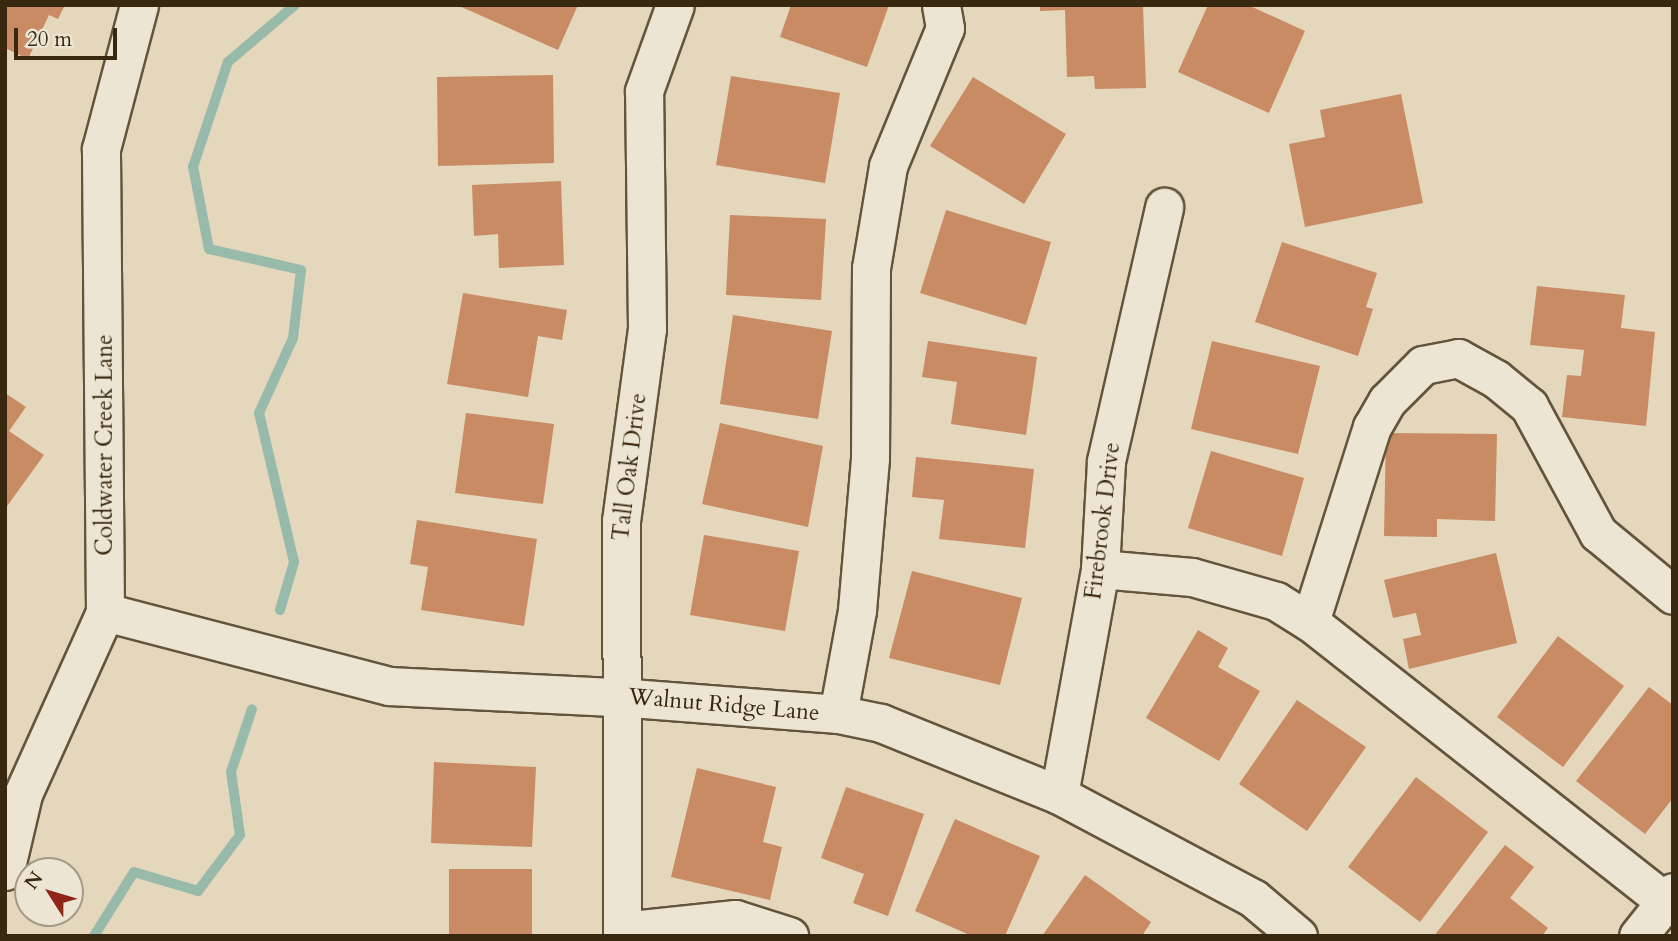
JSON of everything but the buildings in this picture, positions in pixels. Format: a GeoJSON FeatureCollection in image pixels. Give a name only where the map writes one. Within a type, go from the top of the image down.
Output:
{"type":"FeatureCollection","features":[{"type":"Feature","properties":{"kind":"street","name":"Coldwater Creek Lane"},"geometry":{"type":"LineString","coordinates":[[6,866],[23,794],[105,612],[101,149],[139,5]]}},
{"type":"Feature","properties":{"kind":"street","name":"Tall Oak Drive"},"geometry":{"type":"LineString","coordinates":[[622,933],[618,697],[621,521],[647,329],[644,91],[676,5]]}},
{"type":"Feature","properties":{"kind":"street"},"geometry":{"type":"LineString","coordinates":[[838,714],[857,610],[870,458],[871,268],[888,166],[945,28],[941,5]]}},
{"type":"Feature","properties":{"kind":"street","name":"Firebrook Drive"},"geometry":{"type":"LineString","coordinates":[[1059,795],[1100,569],[1107,461],[1164,207]]}},
{"type":"Feature","properties":{"kind":"street"},"geometry":{"type":"LineString","coordinates":[[1310,622],[1372,427],[1387,401],[1423,365],[1458,358],[1496,379],[1529,406],[1598,533],[1673,595]]}},
{"type":"Feature","properties":{"kind":"street"},"geometry":{"type":"LineString","coordinates":[[1100,569],[1192,578],[1276,601],[1310,622],[1669,896],[1638,936]]}},
{"type":"Feature","properties":{"kind":"street","name":"Walnut Ridge Lane"},"geometry":{"type":"LineString","coordinates":[[105,612],[389,686],[618,697],[838,714],[881,723],[1059,795],[1253,898],[1298,936]]}},
{"type":"Feature","properties":{"kind":"street"},"geometry":{"type":"LineString","coordinates":[[622,933],[735,919],[789,936]]}},
{"type":"Feature","properties":{"kind":"waterway"},"geometry":{"type":"LineString","coordinates":[[280,610],[294,562],[259,413],[293,338],[301,270],[209,249],[193,167],[228,62],[295,5]]}},
{"type":"Feature","properties":{"kind":"waterway"},"geometry":{"type":"LineString","coordinates":[[94,936],[134,872],[198,891],[240,835],[231,772],[252,709]]}}]}
